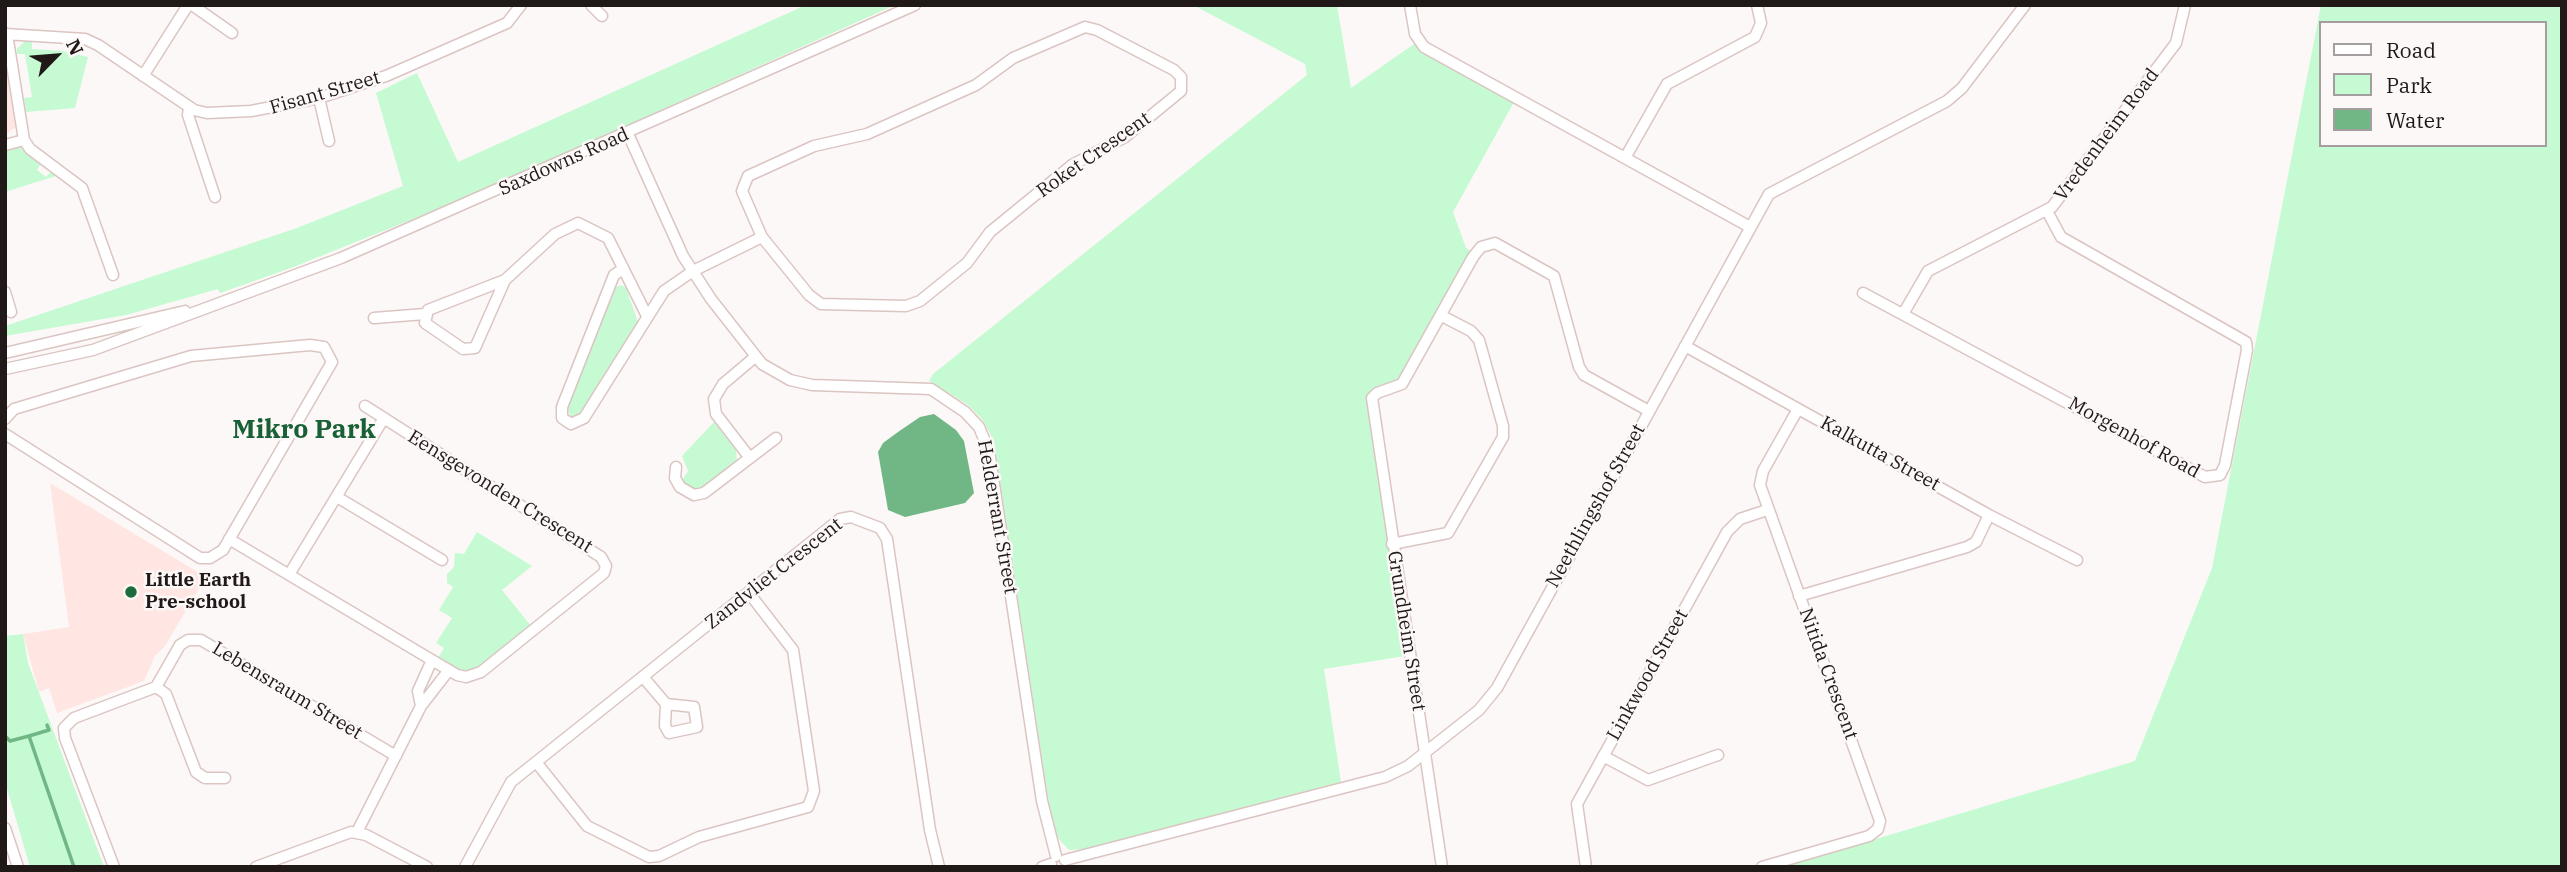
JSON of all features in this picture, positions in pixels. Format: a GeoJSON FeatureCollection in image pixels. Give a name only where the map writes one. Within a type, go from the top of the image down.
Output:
{"type":"FeatureCollection","features":[{"type":"Feature","properties":{"kind":"street"},"geometry":{"type":"LineString","coordinates":[[143,76],[190,5],[232,33]]}},
{"type":"Feature","properties":{"kind":"street","name":"Fisant Street"},"geometry":{"type":"LineString","coordinates":[[6,34],[85,40],[190,108],[207,113],[259,111],[319,98],[386,76],[497,27],[512,18],[521,5]]}},
{"type":"Feature","properties":{"kind":"street"},"geometry":{"type":"LineString","coordinates":[[591,5],[602,16]]}},
{"type":"Feature","properties":{"kind":"street","name":"Saxdowns Road"},"geometry":{"type":"LineString","coordinates":[[5,369],[93,351],[389,239],[915,5]]}},
{"type":"Feature","properties":{"kind":"street"},"geometry":{"type":"LineString","coordinates":[[1410,5],[1415,34],[1424,47],[1750,227]]}},
{"type":"Feature","properties":{"kind":"street"},"geometry":{"type":"LineString","coordinates":[[1625,158],[1667,84],[1755,37],[1761,23],[1757,5]]}},
{"type":"Feature","properties":{"kind":"street","name":"Neethlingshof Street"},"geometry":{"type":"LineString","coordinates":[[1055,863],[1385,777],[1408,766],[1489,700],[1766,199],[1777,187],[1937,107],[1956,94],[2025,5]]}},
{"type":"Feature","properties":{"kind":"street","name":"Vredenheim Road"},"geometry":{"type":"LineString","coordinates":[[1903,314],[1928,271],[2047,211],[2176,43],[2185,5]]}},
{"type":"Feature","properties":{"kind":"street","name":"Roket Crescent"},"geometry":{"type":"LineString","coordinates":[[1075,29],[1097,30],[1174,70],[1181,77],[1182,86],[1178,95],[1125,137],[1072,165],[990,232],[960,269],[913,304],[821,304],[809,295],[762,237],[742,191],[748,176],[814,146],[867,134],[981,83],[1013,58],[1075,29]]}},
{"type":"Feature","properties":{"kind":"street"},"geometry":{"type":"LineString","coordinates":[[6,34],[24,140],[82,188],[113,275]]}},
{"type":"Feature","properties":{"kind":"street"},"geometry":{"type":"LineString","coordinates":[[319,98],[328,141]]}},
{"type":"Feature","properties":{"kind":"street"},"geometry":{"type":"LineString","coordinates":[[190,108],[188,115],[215,197]]}},
{"type":"Feature","properties":{"kind":"street","name":"Helderrant Street"},"geometry":{"type":"LineString","coordinates":[[628,134],[678,247],[755,357],[779,375],[801,383],[931,389],[965,412],[979,427],[989,452],[1042,801],[1055,863]]}},
{"type":"Feature","properties":{"kind":"street"},"geometry":{"type":"LineString","coordinates":[[5,145],[24,140]]}},
{"type":"Feature","properties":{"kind":"street","name":"Morgenhof Road"},"geometry":{"type":"LineString","coordinates":[[1863,293],[2205,477],[2220,475],[2228,453],[2248,350],[2246,342],[2061,237],[2047,211]]}},
{"type":"Feature","properties":{"kind":"street"},"geometry":{"type":"LineString","coordinates":[[374,318],[425,314],[430,309],[505,280],[555,234],[581,223],[608,238],[647,316]]}},
{"type":"Feature","properties":{"kind":"street"},"geometry":{"type":"LineString","coordinates":[[623,269],[614,275],[562,407],[564,421],[571,424],[582,421],[664,291],[693,271],[762,237]]}},
{"type":"Feature","properties":{"kind":"street"},"geometry":{"type":"LineString","coordinates":[[1392,544],[1448,533],[1503,437],[1503,426],[1479,340],[1471,331],[1442,316],[1477,250],[1490,243],[1501,246],[1554,276],[1582,373],[1649,411]]}},
{"type":"Feature","properties":{"kind":"street"},"geometry":{"type":"LineString","coordinates":[[425,314],[427,326],[463,349],[472,349],[480,343],[505,280]]}},
{"type":"Feature","properties":{"kind":"street"},"geometry":{"type":"LineString","coordinates":[[5,292],[11,312]]}},
{"type":"Feature","properties":{"kind":"street","name":"Saxdowns Road"},"geometry":{"type":"LineString","coordinates":[[5,352],[208,306]]}},
{"type":"Feature","properties":{"kind":"street","name":"Grundheim Street"},"geometry":{"type":"LineString","coordinates":[[1442,316],[1402,384],[1374,396],[1371,405],[1443,867]]}},
{"type":"Feature","properties":{"kind":"street"},"geometry":{"type":"LineString","coordinates":[[5,419],[14,409],[191,356],[310,345],[324,347],[332,362],[328,374],[229,539],[219,553],[200,558],[5,434]]}},
{"type":"Feature","properties":{"kind":"street","name":"Kalkutta Street"},"geometry":{"type":"LineString","coordinates":[[1685,346],[1989,515],[2077,560]]}},
{"type":"Feature","properties":{"kind":"street"},"geometry":{"type":"LineString","coordinates":[[750,458],[716,414],[714,399],[723,384],[755,357]]}},
{"type":"Feature","properties":{"kind":"street","name":"Eensgevonden Crescent"},"geometry":{"type":"LineString","coordinates":[[229,539],[449,670],[466,677],[481,672],[602,576],[605,562],[601,557],[365,406]]}},
{"type":"Feature","properties":{"kind":"street","name":"Nitida Crescent"},"geometry":{"type":"LineString","coordinates":[[1762,867],[1869,836],[1879,825],[1767,510],[1761,475],[1798,409]]}},
{"type":"Feature","properties":{"kind":"street"},"geometry":{"type":"LineString","coordinates":[[290,573],[384,418]]}},
{"type":"Feature","properties":{"kind":"street"},"geometry":{"type":"LineString","coordinates":[[676,467],[675,478],[680,487],[699,495],[708,491],[776,438]]}},
{"type":"Feature","properties":{"kind":"street"},"geometry":{"type":"LineString","coordinates":[[337,498],[442,560]]}},
{"type":"Feature","properties":{"kind":"street","name":"Linkwood Street"},"geometry":{"type":"LineString","coordinates":[[1586,867],[1577,806],[1727,532],[1741,519],[1767,510]]}},
{"type":"Feature","properties":{"kind":"street"},"geometry":{"type":"LineString","coordinates":[[1799,596],[1967,547],[1976,542],[1989,515]]}},
{"type":"Feature","properties":{"kind":"street","name":"Zandvliet Crescent"},"geometry":{"type":"LineString","coordinates":[[466,867],[506,788],[843,518],[856,518],[884,531],[930,830],[939,867]]}},
{"type":"Feature","properties":{"kind":"street"},"geometry":{"type":"LineString","coordinates":[[536,762],[587,826],[649,857],[659,856],[695,839],[808,807],[814,791],[793,653],[749,593]]}},
{"type":"Feature","properties":{"kind":"street","name":"Lebensraum Street"},"geometry":{"type":"LineString","coordinates":[[156,687],[180,645],[197,639],[396,756]]}},
{"type":"Feature","properties":{"kind":"street"},"geometry":{"type":"LineString","coordinates":[[421,706],[418,691],[432,660]]}},
{"type":"Feature","properties":{"kind":"street"},"geometry":{"type":"LineString","coordinates":[[357,832],[421,706],[449,670]]}},
{"type":"Feature","properties":{"kind":"street"},"geometry":{"type":"LineString","coordinates":[[643,677],[666,704]]}},
{"type":"Feature","properties":{"kind":"street"},"geometry":{"type":"LineString","coordinates":[[114,867],[65,738],[64,728],[74,718],[156,687],[166,694],[196,772],[205,778],[225,778]]}},
{"type":"Feature","properties":{"kind":"street"},"geometry":{"type":"LineString","coordinates":[[1604,756],[1648,780],[1718,755]]}},
{"type":"Feature","properties":{"kind":"street"},"geometry":{"type":"LineString","coordinates":[[5,828],[18,867]]}},
{"type":"Feature","properties":{"kind":"street"},"geometry":{"type":"LineString","coordinates":[[256,867],[345,833],[357,832],[427,867]]}},
{"type":"Feature","properties":{"kind":"shaded area"},"geometry":{"type":"Polygon","coordinates":[[[5,65],[16,127],[5,135],[5,65]]]}},
{"type":"Feature","properties":{"kind":"shaded area","name":"Little Earth Pre-school"},"geometry":{"type":"Polygon","coordinates":[[[50,483],[206,577],[165,646],[155,656],[144,681],[57,713],[49,688],[39,692],[23,634],[69,627],[50,483]]]}},
{"type":"Feature","properties":{"kind":"green space"},"geometry":{"type":"Polygon","coordinates":[[[806,5],[895,5],[463,199],[291,268],[220,293],[218,289],[126,315],[5,336],[5,326],[297,228],[403,186],[376,93],[417,73],[458,162],[806,5]]]}},
{"type":"Feature","properties":{"kind":"green space"},"geometry":{"type":"Polygon","coordinates":[[[1193,5],[1337,5],[1351,88],[1414,44],[1424,53],[1514,102],[1453,212],[1466,248],[1471,251],[1400,380],[1375,388],[1367,398],[1405,656],[1324,669],[1341,782],[1086,849],[1069,850],[1057,837],[1049,805],[994,441],[982,419],[968,405],[929,381],[933,374],[1307,75],[1305,64],[1193,5]]]}},
{"type":"Feature","properties":{"kind":"green space"},"geometry":{"type":"Polygon","coordinates":[[[2321,5],[2562,5],[2562,867],[1783,867],[2135,761],[2212,568],[2321,5]]]}},
{"type":"Feature","properties":{"kind":"green space"},"geometry":{"type":"Polygon","coordinates":[[[25,41],[32,41],[32,49],[63,51],[88,57],[75,108],[26,112],[24,98],[32,97],[25,54],[17,54],[17,49],[25,41]]]}},
{"type":"Feature","properties":{"kind":"green space"},"geometry":{"type":"Polygon","coordinates":[[[18,146],[41,163],[37,170],[46,177],[52,170],[59,175],[5,192],[5,149],[18,146]]]}},
{"type":"Feature","properties":{"kind":"green space"},"geometry":{"type":"Polygon","coordinates":[[[621,285],[626,288],[638,322],[581,414],[571,417],[567,408],[613,288],[621,285]]]}},
{"type":"Feature","properties":{"kind":"green space"},"geometry":{"type":"Polygon","coordinates":[[[714,422],[736,450],[737,461],[700,491],[685,487],[683,479],[688,471],[682,456],[714,422]]]}},
{"type":"Feature","properties":{"kind":"green space"},"geometry":{"type":"Polygon","coordinates":[[[477,532],[532,566],[502,590],[531,626],[479,667],[464,672],[438,658],[444,648],[436,643],[452,618],[439,610],[453,587],[447,583],[447,574],[454,567],[455,553],[464,554],[477,532]]]}},
{"type":"Feature","properties":{"kind":"green space"},"geometry":{"type":"Polygon","coordinates":[[[23,634],[28,663],[104,867],[30,867],[5,782],[5,636],[23,634]]]}},
{"type":"Feature","properties":{"kind":"water"},"geometry":{"type":"Polygon","coordinates":[[[934,414],[956,430],[964,441],[974,493],[965,503],[905,517],[888,510],[878,452],[883,443],[920,417],[934,414]]]}},
{"type":"Feature","properties":{"kind":"waterway"},"geometry":{"type":"LineString","coordinates":[[29,736],[49,730],[47,725]]}},
{"type":"Feature","properties":{"kind":"waterway"},"geometry":{"type":"LineString","coordinates":[[5,736],[10,741],[29,736],[74,867]]}},
{"type":"Feature","properties":{"kind":"place","name":"Little Earth Pre-school"},"geometry":{"type":"Point","coordinates":[131,592]}},
{"type":"Feature","properties":{"kind":"district","name":"Mikro Park"},"geometry":{"type":"Point","coordinates":[304,430]}}]}
